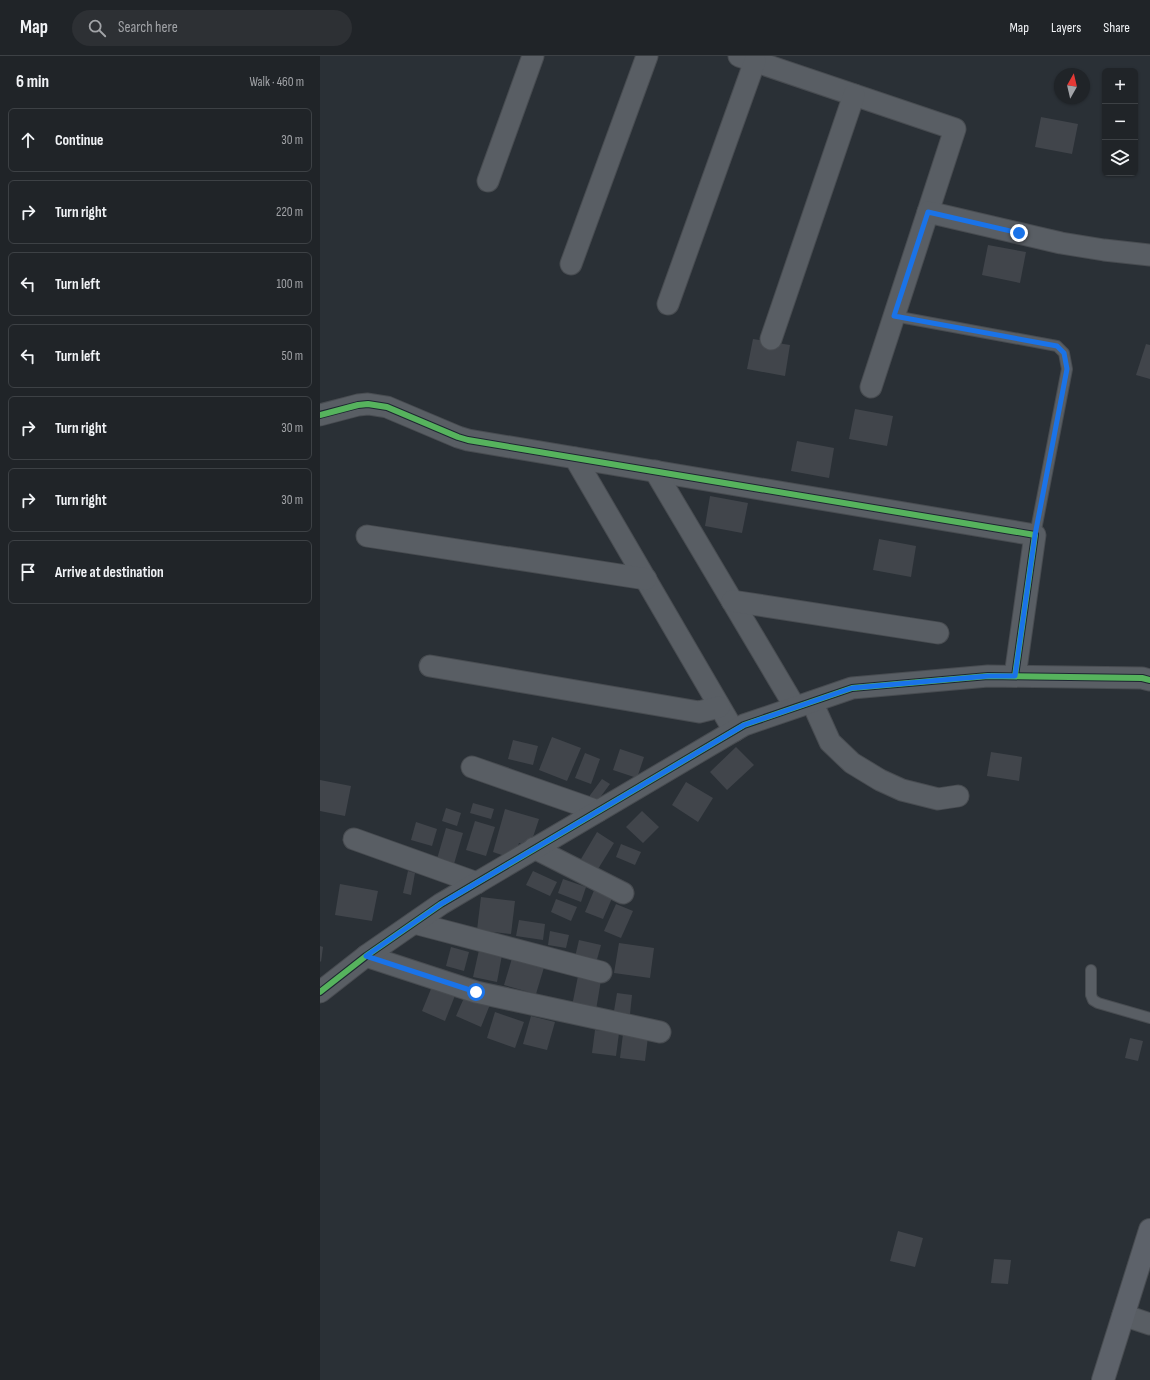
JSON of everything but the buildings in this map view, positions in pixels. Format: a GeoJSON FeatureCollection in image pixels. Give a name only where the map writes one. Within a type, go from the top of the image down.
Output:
{"type":"FeatureCollection","features":[{"type":"Feature","properties":{"kind":"street"},"geometry":{"type":"LineString","coordinates":[[488,180],[533,56]]}},
{"type":"Feature","properties":{"kind":"street"},"geometry":{"type":"LineString","coordinates":[[571,264],[647,56]]}},
{"type":"Feature","properties":{"kind":"street"},"geometry":{"type":"LineString","coordinates":[[668,304],[747,59],[956,129],[871,387]]}},
{"type":"Feature","properties":{"kind":"street"},"geometry":{"type":"LineString","coordinates":[[771,339],[854,95]]}},
{"type":"Feature","properties":{"kind":"street"},"geometry":{"type":"LineString","coordinates":[[928,212],[1061,243],[1150,255]]}},
{"type":"Feature","properties":{"kind":"street"},"geometry":{"type":"LineString","coordinates":[[320,415],[358,405],[368,404],[387,406],[458,437],[1035,535],[1015,676]]}},
{"type":"Feature","properties":{"kind":"street"},"geometry":{"type":"LineString","coordinates":[[575,458],[734,731]]}},
{"type":"Feature","properties":{"kind":"street"},"geometry":{"type":"LineString","coordinates":[[655,471],[732,602],[830,742],[852,763],[880,780],[902,790],[938,799],[958,796]]}},
{"type":"Feature","properties":{"kind":"street"},"geometry":{"type":"LineString","coordinates":[[367,536],[646,579]]}},
{"type":"Feature","properties":{"kind":"street"},"geometry":{"type":"LineString","coordinates":[[732,602],[938,633]]}},
{"type":"Feature","properties":{"kind":"street"},"geometry":{"type":"LineString","coordinates":[[430,666],[699,712],[719,707]]}},
{"type":"Feature","properties":{"kind":"street"},"geometry":{"type":"LineString","coordinates":[[320,992],[366,956],[441,904],[744,725],[852,688],[988,676],[1142,678],[1150,680]]}},
{"type":"Feature","properties":{"kind":"street"},"geometry":{"type":"LineString","coordinates":[[472,767],[598,810]]}},
{"type":"Feature","properties":{"kind":"street"},"geometry":{"type":"LineString","coordinates":[[354,839],[477,882]]}},
{"type":"Feature","properties":{"kind":"street"},"geometry":{"type":"LineString","coordinates":[[534,848],[623,893]]}},
{"type":"Feature","properties":{"kind":"street"},"geometry":{"type":"LineString","coordinates":[[414,923],[601,972]]}},
{"type":"Feature","properties":{"kind":"street"},"geometry":{"type":"LineString","coordinates":[[366,956],[476,992],[660,1032]]}},
{"type":"Feature","properties":{"kind":"street"},"geometry":{"type":"LineString","coordinates":[[1103,1380],[1150,1230]]}},
{"type":"Feature","properties":{"kind":"street"},"geometry":{"type":"LineString","coordinates":[[1123,1315],[1150,1324]]}},
{"type":"Feature","properties":{"kind":"lane"},"geometry":{"type":"LineString","coordinates":[[894,316],[1057,346],[1064,353],[1067,369],[1035,535]]}},
{"type":"Feature","properties":{"kind":"lane"},"geometry":{"type":"LineString","coordinates":[[1091,970],[1091,995],[1093,1000],[1098,1004],[1150,1018]]}},
{"type":"Feature","properties":{"kind":"cycle path"},"geometry":{"type":"LineString","coordinates":[[320,415],[358,405],[368,404],[387,407],[468,440],[1035,535],[1015,676]]}},
{"type":"Feature","properties":{"kind":"cycle path"},"geometry":{"type":"LineString","coordinates":[[320,992],[366,956],[441,904],[744,725],[852,688],[988,676],[1142,678],[1150,680]]}},
{"type":"Feature","properties":{"kind":"route"},"geometry":{"type":"LineString","coordinates":[[476,992],[366,956],[441,904],[744,725],[852,688],[988,676],[1015,676],[1035,535],[1067,369],[1064,353],[1057,346],[894,316],[928,212],[1019,233]]}}]}
